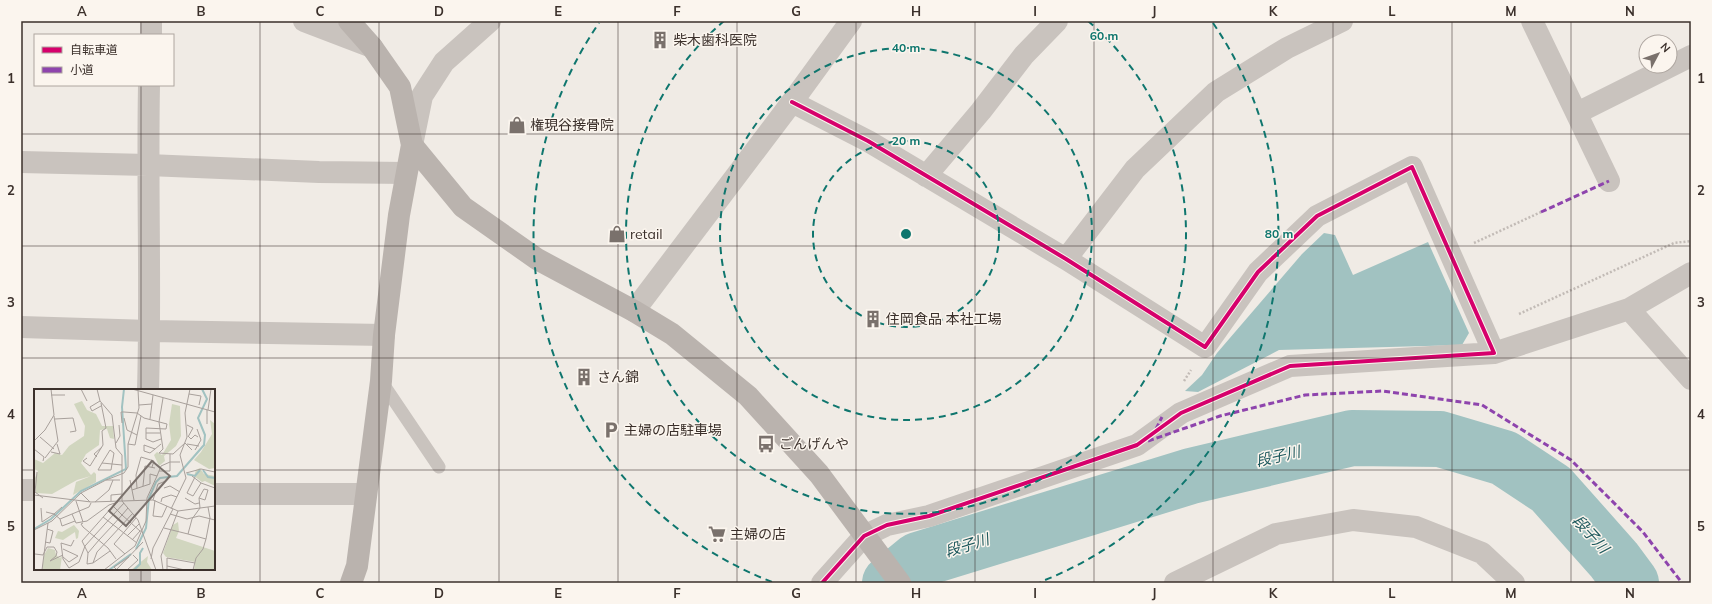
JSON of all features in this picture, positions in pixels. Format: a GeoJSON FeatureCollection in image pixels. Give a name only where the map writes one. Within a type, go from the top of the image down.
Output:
{"type":"FeatureCollection","features":[{"type":"Feature","properties":{"kind":"street"},"geometry":{"type":"LineString","coordinates":[[151,21],[151,34]]}},
{"type":"Feature","properties":{"kind":"street"},"geometry":{"type":"LineString","coordinates":[[304,21],[372,47]]}},
{"type":"Feature","properties":{"kind":"street"},"geometry":{"type":"LineString","coordinates":[[349,21],[372,47],[400,87],[412,145],[463,207],[537,259],[634,311],[672,334],[748,396],[819,474],[900,583]]}},
{"type":"Feature","properties":{"kind":"street"},"geometry":{"type":"LineString","coordinates":[[351,583],[357,566],[381,381],[384,335],[406,174],[422,96],[444,62],[490,21]]}},
{"type":"Feature","properties":{"kind":"street"},"geometry":{"type":"LineString","coordinates":[[634,311],[792,102],[851,21]]}},
{"type":"Feature","properties":{"kind":"street"},"geometry":{"type":"LineString","coordinates":[[926,176],[981,111],[1024,55],[1057,21]]}},
{"type":"Feature","properties":{"kind":"street"},"geometry":{"type":"LineString","coordinates":[[1066,259],[1135,169],[1216,92],[1287,48],[1342,21]]}},
{"type":"Feature","properties":{"kind":"street"},"geometry":{"type":"LineString","coordinates":[[1532,21],[1609,181]]}},
{"type":"Feature","properties":{"kind":"street"},"geometry":{"type":"LineString","coordinates":[[1577,113],[1691,56]]}},
{"type":"Feature","properties":{"kind":"street"},"geometry":{"type":"LineString","coordinates":[[148,389],[150,331],[148,165],[150,86]]}},
{"type":"Feature","properties":{"kind":"street"},"geometry":{"type":"LineString","coordinates":[[792,102],[868,141],[1066,259],[1205,347],[1258,272],[1317,216],[1412,167],[1494,353]]}},
{"type":"Feature","properties":{"kind":"street"},"geometry":{"type":"LineString","coordinates":[[21,162],[406,174]]}},
{"type":"Feature","properties":{"kind":"street"},"geometry":{"type":"LineString","coordinates":[[822,583],[870,544],[887,525],[929,516],[1137,445],[1181,413],[1290,366],[1494,353],[1629,309],[1691,273]]}},
{"type":"Feature","properties":{"kind":"street"},"geometry":{"type":"LineString","coordinates":[[1629,309],[1691,379]]}},
{"type":"Feature","properties":{"kind":"street"},"geometry":{"type":"LineString","coordinates":[[21,327],[384,335]]}},
{"type":"Feature","properties":{"kind":"street"},"geometry":{"type":"LineString","coordinates":[[21,490],[34,490]]}},
{"type":"Feature","properties":{"kind":"street"},"geometry":{"type":"LineString","coordinates":[[215,494],[366,494]]}},
{"type":"Feature","properties":{"kind":"street"},"geometry":{"type":"LineString","coordinates":[[1175,583],[1276,534],[1353,520],[1416,527],[1482,553],[1514,583]]}},
{"type":"Feature","properties":{"kind":"street"},"geometry":{"type":"LineString","coordinates":[[140,570],[140,583]]}},
{"type":"Feature","properties":{"kind":"lane"},"geometry":{"type":"LineString","coordinates":[[381,381],[439,468]]}},
{"type":"Feature","properties":{"kind":"path"},"geometry":{"type":"LineString","coordinates":[[1451,254],[1541,212]]}},
{"type":"Feature","properties":{"kind":"path"},"geometry":{"type":"LineString","coordinates":[[1484,330],[1674,243],[1691,241]]}},
{"type":"Feature","properties":{"kind":"water"},"geometry":{"type":"Polygon","coordinates":[[[1324,233],[1335,235],[1353,275],[1428,242],[1469,333],[1462,345],[1279,350],[1198,392],[1185,391],[1202,375],[1217,353],[1302,254],[1324,233]]]}},
{"type":"Feature","properties":{"kind":"waterway","name":"段子川"},"geometry":{"type":"LineString","coordinates":[[890,583],[918,560],[1191,476],[1352,438],[1440,439],[1504,458],[1551,489],[1614,560],[1631,583]]}},
{"type":"Feature","properties":{"kind":"marked path"},"geometry":{"type":"LineString","coordinates":[[1541,212],[1609,181]]}},
{"type":"Feature","properties":{"kind":"marked path"},"geometry":{"type":"LineString","coordinates":[[1148,441],[1220,416],[1305,395],[1383,391],[1482,405],[1571,460],[1643,532],[1682,583]]}},
{"type":"Feature","properties":{"kind":"marked path"},"geometry":{"type":"LineString","coordinates":[[1156,429],[1162,417]]}},
{"type":"Feature","properties":{"kind":"cycle path"},"geometry":{"type":"LineString","coordinates":[[792,102],[868,141],[1066,259],[1205,347],[1258,272],[1317,216],[1412,167],[1494,353],[1290,366],[1181,413],[1137,445],[929,516],[887,525],[864,536],[822,583]]}},
{"type":"Feature","properties":{"kind":"place","name":"柴木歯科医院"},"geometry":{"type":"Point","coordinates":[660,40]}},
{"type":"Feature","properties":{"kind":"place","name":"権現谷接骨院"},"geometry":{"type":"Point","coordinates":[517,125]}},
{"type":"Feature","properties":{"kind":"place","name":"retail"},"geometry":{"type":"Point","coordinates":[617,234]}},
{"type":"Feature","properties":{"kind":"place","name":"住岡食品 本社工場"},"geometry":{"type":"Point","coordinates":[873,319]}},
{"type":"Feature","properties":{"kind":"place","name":"さん錦"},"geometry":{"type":"Point","coordinates":[584,377]}},
{"type":"Feature","properties":{"kind":"place","name":"主婦の店駐車場"},"geometry":{"type":"Point","coordinates":[611,430]}},
{"type":"Feature","properties":{"kind":"place","name":"ごんげんや"},"geometry":{"type":"Point","coordinates":[766,444]}},
{"type":"Feature","properties":{"kind":"place","name":"主婦の店"},"geometry":{"type":"Point","coordinates":[717,534]}}]}
